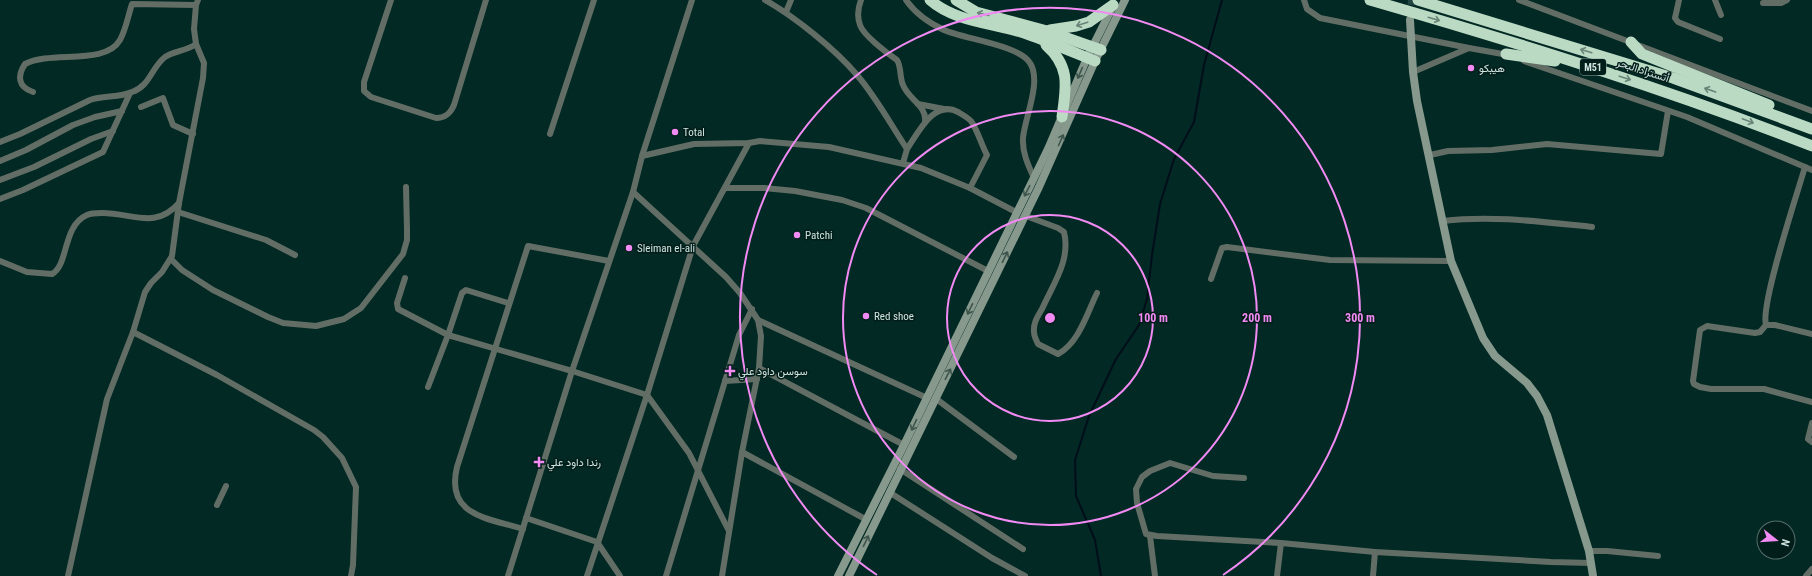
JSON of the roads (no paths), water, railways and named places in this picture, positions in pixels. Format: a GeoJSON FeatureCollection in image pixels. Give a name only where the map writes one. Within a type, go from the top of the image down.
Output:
{"type":"FeatureCollection","features":[{"type":"Feature","properties":{"kind":"highway"},"geometry":{"type":"LineString","coordinates":[[930,0],[945,10],[958,15],[979,22],[1028,34],[1091,59]]}},
{"type":"Feature","properties":{"kind":"highway"},"geometry":{"type":"LineString","coordinates":[[956,0],[976,12],[1047,31],[1097,48]]}},
{"type":"Feature","properties":{"kind":"highway","name":"أتستراد البحر"},"geometry":{"type":"LineString","coordinates":[[1370,0],[1510,40],[1676,94],[1812,146]]}},
{"type":"Feature","properties":{"kind":"highway","name":"أتستراد البحر"},"geometry":{"type":"LineString","coordinates":[[1418,0],[1673,78],[1807,127]]}},
{"type":"Feature","properties":{"kind":"highway"},"geometry":{"type":"LineString","coordinates":[[1047,31],[1089,22],[1114,3]]}},
{"type":"Feature","properties":{"kind":"highway"},"geometry":{"type":"LineString","coordinates":[[1041,40],[1054,51],[1064,67],[1066,90],[1062,117]]}},
{"type":"Feature","properties":{"kind":"highway"},"geometry":{"type":"LineString","coordinates":[[1631,42],[1642,54],[1773,107],[1791,115],[1807,127]]}},
{"type":"Feature","properties":{"kind":"highway"},"geometry":{"type":"LineString","coordinates":[[1506,54],[1592,67]]}},
{"type":"Feature","properties":{"kind":"main road"},"geometry":{"type":"LineString","coordinates":[[849,576],[900,469],[988,271],[1016,212],[1091,59],[1125,0]]}},
{"type":"Feature","properties":{"kind":"main road"},"geometry":{"type":"LineString","coordinates":[[1097,48],[1114,3]]}},
{"type":"Feature","properties":{"kind":"main road"},"geometry":{"type":"LineString","coordinates":[[1410,20],[1413,72],[1419,111],[1430,155],[1451,261],[1487,344],[1495,356],[1527,383],[1537,396],[1547,415],[1589,551],[1593,576]]}},
{"type":"Feature","properties":{"kind":"main road"},"geometry":{"type":"LineString","coordinates":[[838,576],[904,445],[980,311],[1026,216],[1091,59]]}},
{"type":"Feature","properties":{"kind":"street"},"geometry":{"type":"LineString","coordinates":[[391,0],[363,86],[364,91],[371,97],[436,118],[443,118],[448,114],[454,105],[486,0]]}},
{"type":"Feature","properties":{"kind":"street"},"geometry":{"type":"LineString","coordinates":[[550,134],[594,0]]}},
{"type":"Feature","properties":{"kind":"street"},"geometry":{"type":"LineString","coordinates":[[508,576],[572,371],[633,192],[642,156],[692,0]]}},
{"type":"Feature","properties":{"kind":"street"},"geometry":{"type":"LineString","coordinates":[[765,0],[786,12],[840,57],[858,76],[907,149]]}},
{"type":"Feature","properties":{"kind":"street"},"geometry":{"type":"LineString","coordinates":[[786,12],[791,0]]}},
{"type":"Feature","properties":{"kind":"street"},"geometry":{"type":"LineString","coordinates":[[861,0],[858,9],[860,26],[870,37],[897,60],[899,63],[901,80],[904,89],[918,104],[926,116],[925,122]]}},
{"type":"Feature","properties":{"kind":"street"},"geometry":{"type":"LineString","coordinates":[[906,0],[920,16],[943,30],[1013,51],[1030,63],[1035,80],[1023,138],[1024,153],[1034,178]]}},
{"type":"Feature","properties":{"kind":"street"},"geometry":{"type":"LineString","coordinates":[[1304,0],[1307,9],[1320,18],[1410,37],[1506,54],[1686,117],[1812,170]]}},
{"type":"Feature","properties":{"kind":"street"},"geometry":{"type":"LineString","coordinates":[[1519,0],[1812,111]]}},
{"type":"Feature","properties":{"kind":"street"},"geometry":{"type":"LineString","coordinates":[[1679,0],[1675,18],[1678,22],[1720,39]]}},
{"type":"Feature","properties":{"kind":"street"},"geometry":{"type":"LineString","coordinates":[[1716,0],[1721,15]]}},
{"type":"Feature","properties":{"kind":"street"},"geometry":{"type":"LineString","coordinates":[[1763,3],[1782,3],[1786,0]]}},
{"type":"Feature","properties":{"kind":"street"},"geometry":{"type":"LineString","coordinates":[[32,92],[23,88],[21,85],[21,73],[25,64],[40,59],[98,54],[110,51],[120,39],[132,4],[197,2],[194,29],[196,44],[204,66],[193,134],[179,203],[171,259],[147,287],[133,332],[115,377],[101,420],[68,576]]}},
{"type":"Feature","properties":{"kind":"street"},"geometry":{"type":"LineString","coordinates":[[0,142],[20,134],[90,100],[99,97],[130,93],[144,85],[158,65],[167,56],[188,49],[196,44]]}},
{"type":"Feature","properties":{"kind":"street"},"geometry":{"type":"LineString","coordinates":[[1413,72],[1469,48]]}},
{"type":"Feature","properties":{"kind":"street"},"geometry":{"type":"LineString","coordinates":[[0,199],[37,184],[85,159],[100,154],[105,150],[130,93]]}},
{"type":"Feature","properties":{"kind":"street"},"geometry":{"type":"LineString","coordinates":[[141,107],[163,98],[173,125],[193,134]]}},
{"type":"Feature","properties":{"kind":"street"},"geometry":{"type":"LineString","coordinates":[[918,104],[954,110],[965,116],[971,122],[987,154],[970,188]]}},
{"type":"Feature","properties":{"kind":"street"},"geometry":{"type":"LineString","coordinates":[[903,163],[907,149],[925,122],[944,109]]}},
{"type":"Feature","properties":{"kind":"street"},"geometry":{"type":"LineString","coordinates":[[0,161],[26,150],[73,125],[95,117],[122,111]]}},
{"type":"Feature","properties":{"kind":"street"},"geometry":{"type":"LineString","coordinates":[[1430,155],[1448,151],[1492,150],[1547,144],[1661,154],[1668,111]]}},
{"type":"Feature","properties":{"kind":"street"},"geometry":{"type":"LineString","coordinates":[[0,180],[45,162],[63,151],[113,131]]}},
{"type":"Feature","properties":{"kind":"street"},"geometry":{"type":"LineString","coordinates":[[642,156],[694,144],[749,143],[760,141],[811,144],[903,163],[928,171],[970,188],[1016,212]]}},
{"type":"Feature","properties":{"kind":"street"},"geometry":{"type":"LineString","coordinates":[[587,576],[597,542],[647,395],[693,246],[726,188],[749,143]]}},
{"type":"Feature","properties":{"kind":"street"},"geometry":{"type":"LineString","coordinates":[[1805,167],[1769,292],[1765,320],[1766,325],[1760,332],[1755,333],[1707,326],[1700,330],[1694,384],[1711,389],[1764,389],[1812,402]]}},
{"type":"Feature","properties":{"kind":"street"},"geometry":{"type":"LineString","coordinates":[[171,259],[182,270],[206,286],[268,317],[283,322],[316,326],[344,319],[362,308],[403,254],[407,240],[406,187]]}},
{"type":"Feature","properties":{"kind":"street"},"geometry":{"type":"LineString","coordinates":[[726,188],[764,188],[795,191],[842,200],[866,208],[988,271]]}},
{"type":"Feature","properties":{"kind":"street"},"geometry":{"type":"LineString","coordinates":[[633,192],[726,277],[752,309],[758,320],[761,336],[759,368],[742,452],[722,576]]}},
{"type":"Feature","properties":{"kind":"street"},"geometry":{"type":"LineString","coordinates":[[0,261],[28,272],[52,274],[59,268],[71,232],[79,221],[86,215],[105,213],[146,219],[158,218],[169,214],[179,203]]}},
{"type":"Feature","properties":{"kind":"street"},"geometry":{"type":"LineString","coordinates":[[178,212],[266,240],[295,255]]}},
{"type":"Feature","properties":{"kind":"street"},"geometry":{"type":"LineString","coordinates":[[1026,216],[1058,228],[1064,232],[1066,240],[1065,258],[1060,272],[1035,322],[1034,333],[1038,344],[1058,354],[1067,349],[1079,330],[1096,293]]}},
{"type":"Feature","properties":{"kind":"street"},"geometry":{"type":"LineString","coordinates":[[1443,222],[1459,219],[1533,221],[1592,227]]}},
{"type":"Feature","properties":{"kind":"street"},"geometry":{"type":"LineString","coordinates":[[523,529],[468,511],[456,494],[454,486],[457,467],[508,303],[528,246],[609,261]]}},
{"type":"Feature","properties":{"kind":"street"},"geometry":{"type":"LineString","coordinates":[[1211,279],[1218,254],[1222,248],[1227,247],[1330,260],[1451,261]]}},
{"type":"Feature","properties":{"kind":"street"},"geometry":{"type":"LineString","coordinates":[[405,278],[397,303],[398,310],[448,335],[572,371],[647,395],[698,468],[729,531]]}},
{"type":"Feature","properties":{"kind":"street"},"geometry":{"type":"LineString","coordinates":[[428,387],[462,293],[466,290],[508,303]]}},
{"type":"Feature","properties":{"kind":"street"},"geometry":{"type":"LineString","coordinates":[[666,576],[739,335],[752,309]]}},
{"type":"Feature","properties":{"kind":"street"},"geometry":{"type":"LineString","coordinates":[[758,320],[931,398],[1014,458]]}},
{"type":"Feature","properties":{"kind":"street"},"geometry":{"type":"LineString","coordinates":[[1766,325],[1775,325],[1812,334]]}},
{"type":"Feature","properties":{"kind":"street"},"geometry":{"type":"LineString","coordinates":[[133,332],[217,375],[324,437],[342,458],[356,487],[356,513],[351,576]]}},
{"type":"Feature","properties":{"kind":"street"},"geometry":{"type":"LineString","coordinates":[[759,368],[904,445]]}},
{"type":"Feature","properties":{"kind":"street"},"geometry":{"type":"LineString","coordinates":[[725,381],[757,379]]}},
{"type":"Feature","properties":{"kind":"street"},"geometry":{"type":"LineString","coordinates":[[1812,423],[1808,439],[1812,442]]}},
{"type":"Feature","properties":{"kind":"street"},"geometry":{"type":"LineString","coordinates":[[742,452],[867,520]]}},
{"type":"Feature","properties":{"kind":"street"},"geometry":{"type":"LineString","coordinates":[[1155,576],[1150,536],[1144,530],[1137,503],[1136,489],[1142,477],[1150,471],[1170,463],[1213,476],[1244,478]]}},
{"type":"Feature","properties":{"kind":"street"},"geometry":{"type":"LineString","coordinates":[[900,469],[1023,549]]}},
{"type":"Feature","properties":{"kind":"street"},"geometry":{"type":"LineString","coordinates":[[217,505],[226,486]]}},
{"type":"Feature","properties":{"kind":"street"},"geometry":{"type":"LineString","coordinates":[[889,492],[992,558],[1025,576]]}},
{"type":"Feature","properties":{"kind":"street"},"geometry":{"type":"LineString","coordinates":[[526,518],[597,542],[620,576]]}},
{"type":"Feature","properties":{"kind":"street"},"geometry":{"type":"LineString","coordinates":[[1150,536],[1281,543],[1375,552],[1591,563]]}},
{"type":"Feature","properties":{"kind":"street"},"geometry":{"type":"LineString","coordinates":[[1277,576],[1281,543]]}},
{"type":"Feature","properties":{"kind":"street"},"geometry":{"type":"LineString","coordinates":[[1589,551],[1607,551],[1658,556]]}},
{"type":"Feature","properties":{"kind":"street"},"geometry":{"type":"LineString","coordinates":[[1373,576],[1375,552]]}},
{"type":"Feature","properties":{"kind":"street"},"geometry":{"type":"LineString","coordinates":[[1806,576],[1812,569]]}},
{"type":"Feature","properties":{"kind":"waterway"},"geometry":{"type":"LineString","coordinates":[[1101,576],[1095,540],[1076,496],[1075,460],[1089,416],[1116,359],[1139,325],[1147,299],[1160,204],[1174,159],[1194,122],[1204,65],[1222,0]]}},
{"type":"Feature","properties":{"kind":"tunnel"},"geometry":{"type":"LineString","coordinates":[[1410,17],[1412,0]]}},
{"type":"Feature","properties":{"kind":"place","name":"هيبكو"},"geometry":{"type":"Point","coordinates":[1471,68]}},
{"type":"Feature","properties":{"kind":"place","name":"Total"},"geometry":{"type":"Point","coordinates":[675,132]}},
{"type":"Feature","properties":{"kind":"place","name":"Patchi"},"geometry":{"type":"Point","coordinates":[797,235]}},
{"type":"Feature","properties":{"kind":"place","name":"Sleiman el-ali"},"geometry":{"type":"Point","coordinates":[629,248]}},
{"type":"Feature","properties":{"kind":"place","name":"Red shoe"},"geometry":{"type":"Point","coordinates":[866,316]}},
{"type":"Feature","properties":{"kind":"place","name":"سوسن داود علي"},"geometry":{"type":"Point","coordinates":[730,371]}},
{"type":"Feature","properties":{"kind":"place","name":"رندا داود علي"},"geometry":{"type":"Point","coordinates":[539,462]}}]}
